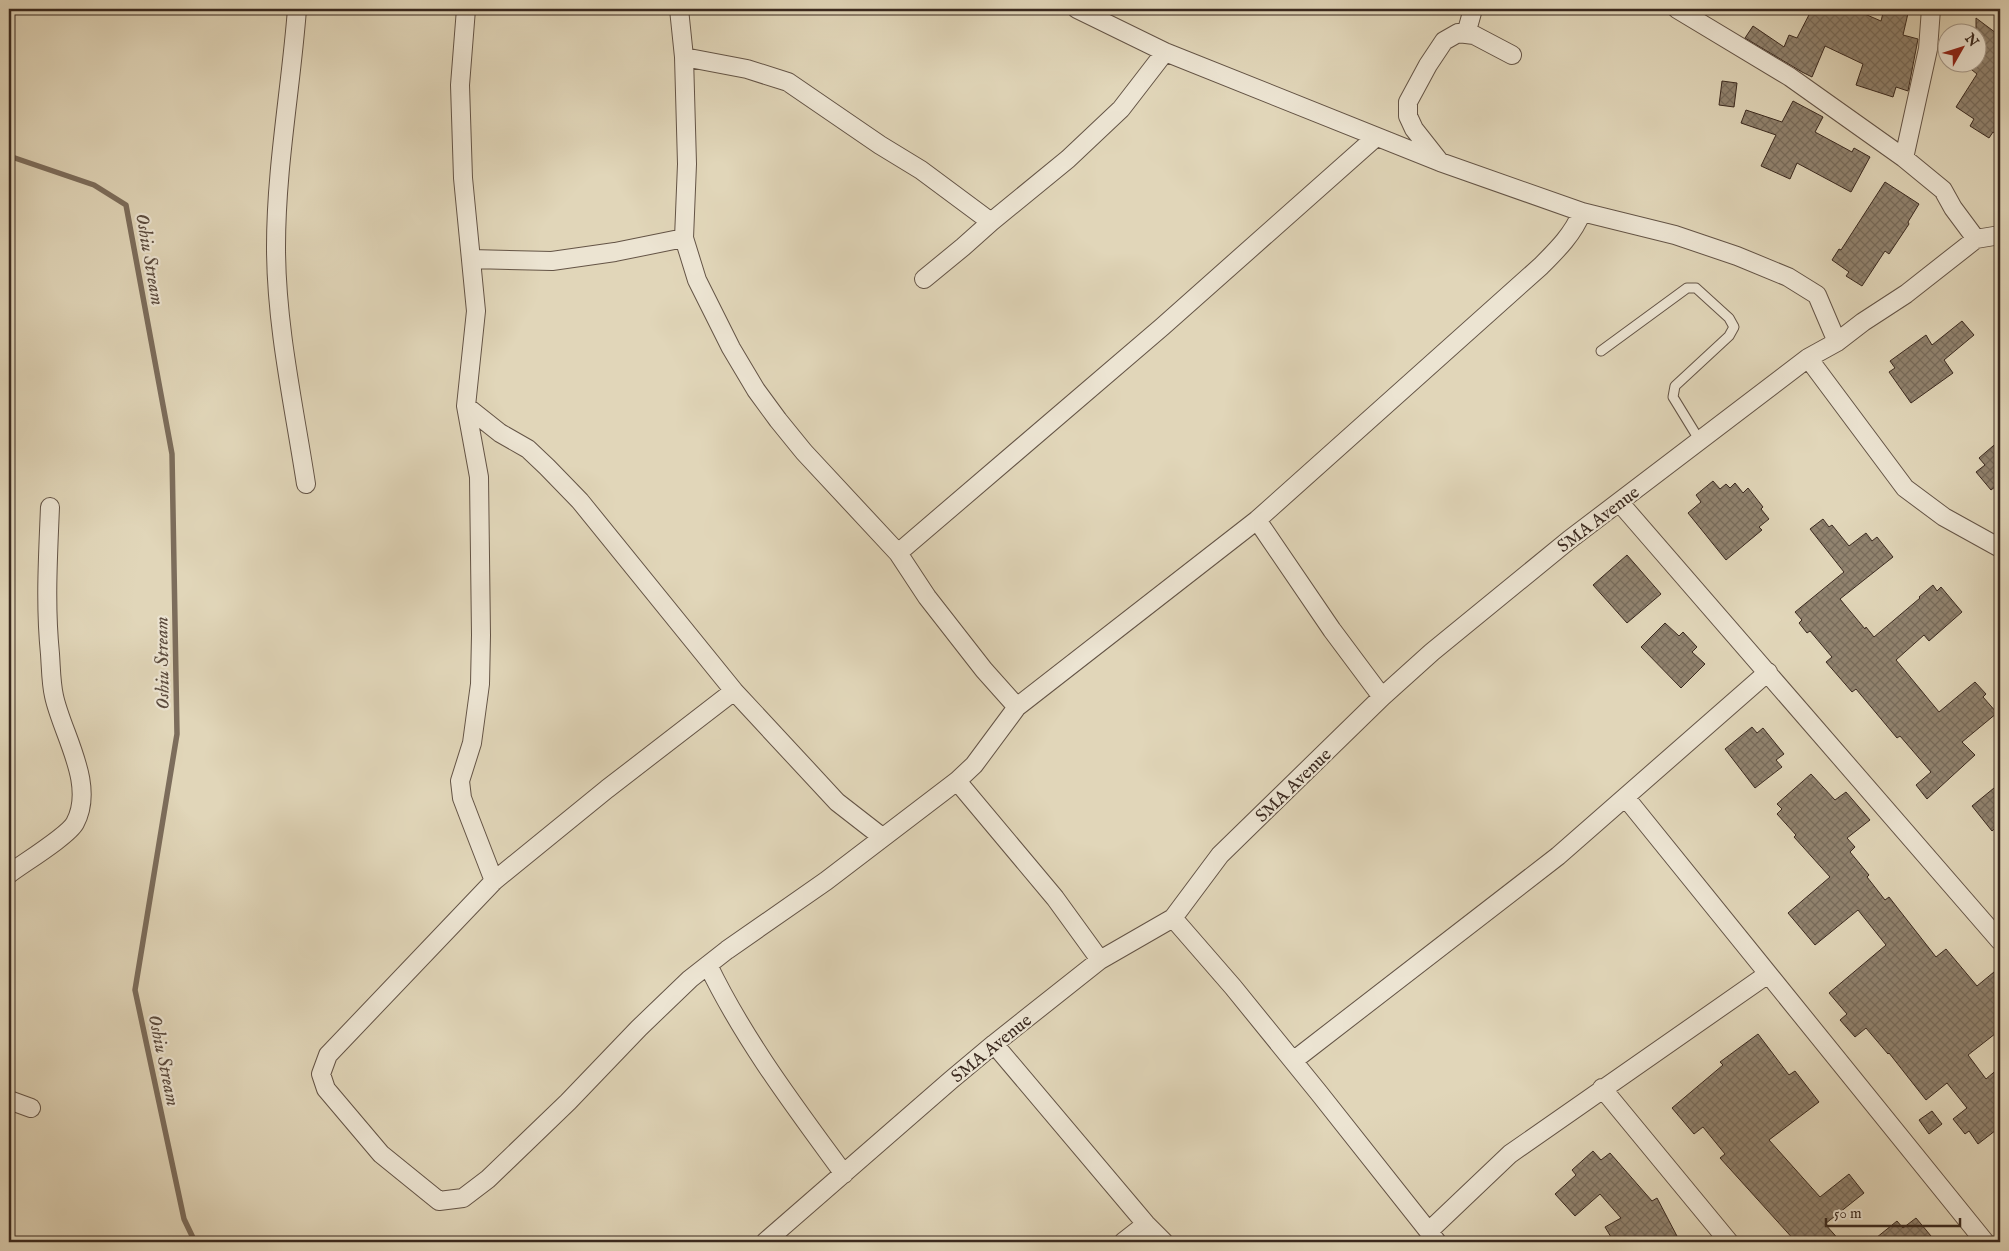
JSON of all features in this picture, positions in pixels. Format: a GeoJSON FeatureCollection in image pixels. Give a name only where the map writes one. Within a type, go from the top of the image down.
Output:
{"type":"FeatureCollection","features":[{"type":"Feature","properties":{"kind":"street"},"geometry":{"type":"LineString","coordinates":[[298,9],[278,186],[276,255],[278,297],[306,484]]}},
{"type":"Feature","properties":{"kind":"street"},"geometry":{"type":"LineString","coordinates":[[466,9],[460,85],[463,178],[476,311],[466,406],[479,478],[481,635],[480,684],[472,742],[460,781],[465,806],[494,881]]}},
{"type":"Feature","properties":{"kind":"street"},"geometry":{"type":"LineString","coordinates":[[679,9],[684,57],[686,164],[684,238],[697,280],[731,348],[756,390],[804,452],[898,553],[927,597],[984,670],[1017,707]]}},
{"type":"Feature","properties":{"kind":"street"},"geometry":{"type":"LineString","coordinates":[[1077,9],[1165,52],[1440,162],[1582,212],[1675,235],[1737,256],[1788,278],[1816,295],[1838,342]]}},
{"type":"Feature","properties":{"kind":"street"},"geometry":{"type":"LineString","coordinates":[[1466,34],[1473,9]]}},
{"type":"Feature","properties":{"kind":"street"},"geometry":{"type":"LineString","coordinates":[[1677,9],[1790,77],[1904,158],[1943,190],[1953,208],[1976,239],[2000,236]]}},
{"type":"Feature","properties":{"kind":"street"},"geometry":{"type":"LineString","coordinates":[[1904,158],[1928,49],[1931,9]]}},
{"type":"Feature","properties":{"kind":"street"},"geometry":{"type":"LineString","coordinates":[[1440,162],[1414,129],[1408,116],[1408,102],[1428,65],[1444,41],[1458,33],[1466,34],[1488,42],[1512,55]]}},
{"type":"Feature","properties":{"kind":"street"},"geometry":{"type":"LineString","coordinates":[[924,279],[990,222],[1068,159],[1121,109],[1165,52]]}},
{"type":"Feature","properties":{"kind":"street"},"geometry":{"type":"LineString","coordinates":[[684,57],[747,69],[788,82],[880,145],[921,170],[990,222]]}},
{"type":"Feature","properties":{"kind":"street"},"geometry":{"type":"LineString","coordinates":[[898,553],[1162,327],[1376,137]]}},
{"type":"Feature","properties":{"kind":"street"},"geometry":{"type":"LineString","coordinates":[[734,691],[494,881],[328,1055],[321,1074],[326,1089],[380,1154],[439,1202],[463,1198],[488,1179],[568,1102],[639,1028],[690,979],[708,964],[826,881],[957,780],[974,765],[1017,707],[1258,520],[1541,266],[1576,227],[1582,212]]}},
{"type":"Feature","properties":{"kind":"street"},"geometry":{"type":"LineString","coordinates":[[472,259],[552,261],[615,252],[684,238]]}},
{"type":"Feature","properties":{"kind":"street","name":"SMA Avenue"},"geometry":{"type":"LineString","coordinates":[[765,1242],[994,1044],[1100,960],[1173,918],[1220,855],[1382,697],[1502,593],[1808,358],[1838,342],[1862,322],[1906,294],[1976,239]]}},
{"type":"Feature","properties":{"kind":"street"},"geometry":{"type":"LineString","coordinates":[[1808,358],[1905,488],[1944,517],[2000,548]]}},
{"type":"Feature","properties":{"kind":"street"},"geometry":{"type":"LineString","coordinates":[[466,406],[500,433],[528,448],[580,502],[734,691],[837,802],[882,837]]}},
{"type":"Feature","properties":{"kind":"street"},"geometry":{"type":"LineString","coordinates":[[1620,503],[2000,941]]}},
{"type":"Feature","properties":{"kind":"street"},"geometry":{"type":"LineString","coordinates":[[9,874],[48,847],[74,825],[81,807],[81,783],[74,753],[53,696],[46,611],[50,507]]}},
{"type":"Feature","properties":{"kind":"street"},"geometry":{"type":"LineString","coordinates":[[1258,520],[1332,630],[1382,697]]}},
{"type":"Feature","properties":{"kind":"street"},"geometry":{"type":"LineString","coordinates":[[1293,1061],[1558,856],[1768,672]]}},
{"type":"Feature","properties":{"kind":"street"},"geometry":{"type":"LineString","coordinates":[[957,780],[1055,898],[1100,960]]}},
{"type":"Feature","properties":{"kind":"street"},"geometry":{"type":"LineString","coordinates":[[1626,798],[1985,1242]]}},
{"type":"Feature","properties":{"kind":"street"},"geometry":{"type":"LineString","coordinates":[[1173,918],[1233,987],[1433,1237],[1510,1154],[1768,974]]}},
{"type":"Feature","properties":{"kind":"street"},"geometry":{"type":"LineString","coordinates":[[708,964],[723,996],[748,1038],[844,1174]]}},
{"type":"Feature","properties":{"kind":"street"},"geometry":{"type":"LineString","coordinates":[[994,1044],[1146,1224],[1164,1242]]}},
{"type":"Feature","properties":{"kind":"street"},"geometry":{"type":"LineString","coordinates":[[1602,1088],[1729,1242]]}},
{"type":"Feature","properties":{"kind":"street"},"geometry":{"type":"LineString","coordinates":[[9,1100],[31,1108]]}},
{"type":"Feature","properties":{"kind":"street"},"geometry":{"type":"LineString","coordinates":[[1123,1242],[1146,1224]]}},
{"type":"Feature","properties":{"kind":"lane"},"geometry":{"type":"LineString","coordinates":[[1601,350],[1688,288],[1696,288],[1723,312],[1734,327],[1729,336],[1675,386],[1672,391],[1672,397],[1700,442]]}},
{"type":"Feature","properties":{"kind":"building"},"geometry":{"type":"Polygon","coordinates":[[[1812,9],[1853,9],[1881,21],[1884,9],[1909,9],[1903,35],[1918,39],[1908,91],[1896,87],[1893,97],[1856,85],[1863,64],[1825,46],[1812,77],[1745,38],[1753,26],[1784,47],[1789,35],[1797,38],[1812,9]]]}},
{"type":"Feature","properties":{"kind":"building"},"geometry":{"type":"Polygon","coordinates":[[[1986,26],[2000,36],[2000,137],[1993,132],[1989,138],[1970,126],[1974,119],[1956,107],[1977,74],[1974,72],[1986,72],[1986,26]]]}},
{"type":"Feature","properties":{"kind":"building"},"geometry":{"type":"Polygon","coordinates":[[[1722,81],[1737,83],[1734,107],[1719,105],[1722,81]]]}},
{"type":"Feature","properties":{"kind":"building"},"geometry":{"type":"Polygon","coordinates":[[[1793,101],[1823,117],[1815,132],[1852,152],[1854,148],[1870,157],[1851,192],[1797,163],[1790,179],[1761,166],[1776,135],[1741,123],[1746,110],[1782,122],[1793,101]]]}},
{"type":"Feature","properties":{"kind":"building"},"geometry":{"type":"Polygon","coordinates":[[[1885,182],[1919,204],[1908,222],[1909,224],[1889,254],[1885,251],[1862,286],[1846,276],[1849,272],[1832,260],[1839,249],[1841,250],[1885,182]]]}},
{"type":"Feature","properties":{"kind":"building"},"geometry":{"type":"Polygon","coordinates":[[[1962,321],[1974,335],[1944,360],[1953,373],[1911,403],[1889,372],[1895,368],[1890,361],[1926,335],[1932,345],[1962,321]]]}},
{"type":"Feature","properties":{"kind":"building"},"geometry":{"type":"Polygon","coordinates":[[[2000,440],[2000,483],[1991,490],[1976,472],[1985,465],[1979,458],[2000,440]]]}},
{"type":"Feature","properties":{"kind":"building"},"geometry":{"type":"Polygon","coordinates":[[[1713,481],[1720,489],[1726,484],[1730,488],[1735,483],[1743,493],[1748,488],[1763,507],[1761,509],[1769,519],[1759,527],[1762,530],[1726,560],[1688,513],[1701,502],[1696,495],[1713,481]]]}},
{"type":"Feature","properties":{"kind":"building"},"geometry":{"type":"Polygon","coordinates":[[[1823,519],[1829,527],[1832,525],[1849,546],[1866,533],[1872,541],[1877,537],[1893,557],[1840,599],[1874,637],[1933,585],[1937,591],[1941,587],[1962,612],[1929,641],[1924,635],[1896,660],[1939,712],[1975,682],[1986,694],[1983,697],[1997,713],[1962,742],[1975,755],[1927,799],[1916,785],[1931,772],[1900,736],[1897,738],[1856,689],[1852,692],[1826,662],[1832,657],[1810,631],[1807,633],[1799,623],[1802,620],[1795,612],[1844,572],[1810,529],[1823,519]]]}},
{"type":"Feature","properties":{"kind":"building"},"geometry":{"type":"Polygon","coordinates":[[[1627,555],[1661,594],[1627,623],[1593,585],[1627,555]]]}},
{"type":"Feature","properties":{"kind":"building"},"geometry":{"type":"Polygon","coordinates":[[[1665,623],[1679,636],[1683,632],[1697,647],[1692,652],[1705,664],[1681,688],[1641,647],[1665,623]]]}},
{"type":"Feature","properties":{"kind":"building"},"geometry":{"type":"Polygon","coordinates":[[[1752,727],[1757,733],[1763,728],[1784,754],[1776,760],[1782,767],[1755,788],[1725,749],[1752,727]]]}},
{"type":"Feature","properties":{"kind":"building"},"geometry":{"type":"Polygon","coordinates":[[[1811,774],[1835,800],[1846,792],[1870,820],[1847,838],[1855,847],[1850,852],[1869,875],[1867,877],[1885,900],[1889,897],[1936,957],[1946,949],[1977,986],[2000,967],[2000,1030],[1968,1055],[1986,1079],[2000,1067],[2000,1127],[1978,1144],[1969,1131],[1965,1134],[1953,1119],[1967,1108],[1947,1083],[1926,1100],[1889,1053],[1866,1028],[1855,1037],[1840,1020],[1847,1014],[1829,993],[1886,945],[1858,910],[1815,945],[1788,913],[1830,877],[1794,837],[1796,835],[1777,814],[1782,809],[1777,804],[1811,774]]]}},
{"type":"Feature","properties":{"kind":"building"},"geometry":{"type":"Polygon","coordinates":[[[1994,788],[2000,795],[2000,824],[1992,831],[1972,806],[1994,788]]]}},
{"type":"Feature","properties":{"kind":"building"},"geometry":{"type":"Polygon","coordinates":[[[1758,1034],[1789,1075],[1795,1071],[1819,1102],[1769,1140],[1820,1197],[1849,1174],[1864,1193],[1825,1224],[1841,1242],[1796,1242],[1720,1158],[1725,1154],[1703,1127],[1694,1134],[1672,1108],[1723,1065],[1720,1062],[1758,1034]]]}},
{"type":"Feature","properties":{"kind":"building"},"geometry":{"type":"Polygon","coordinates":[[[1932,1111],[1942,1124],[1929,1134],[1919,1120],[1932,1111]]]}},
{"type":"Feature","properties":{"kind":"building"},"geometry":{"type":"Polygon","coordinates":[[[1593,1151],[1601,1160],[1610,1153],[1652,1201],[1657,1198],[1678,1238],[1670,1242],[1614,1242],[1605,1227],[1621,1218],[1600,1194],[1575,1216],[1555,1194],[1576,1175],[1572,1170],[1593,1151]]]}},
{"type":"Feature","properties":{"kind":"building"},"geometry":{"type":"Polygon","coordinates":[[[1916,1218],[1936,1242],[1871,1242],[1897,1221],[1903,1228],[1916,1218]]]}},
{"type":"Feature","properties":{"kind":"waterway","name":"Oshiu Stream"},"geometry":{"type":"LineString","coordinates":[[9,156],[94,185],[126,205],[172,454],[177,734],[135,990],[184,1219],[195,1242]]}}]}
